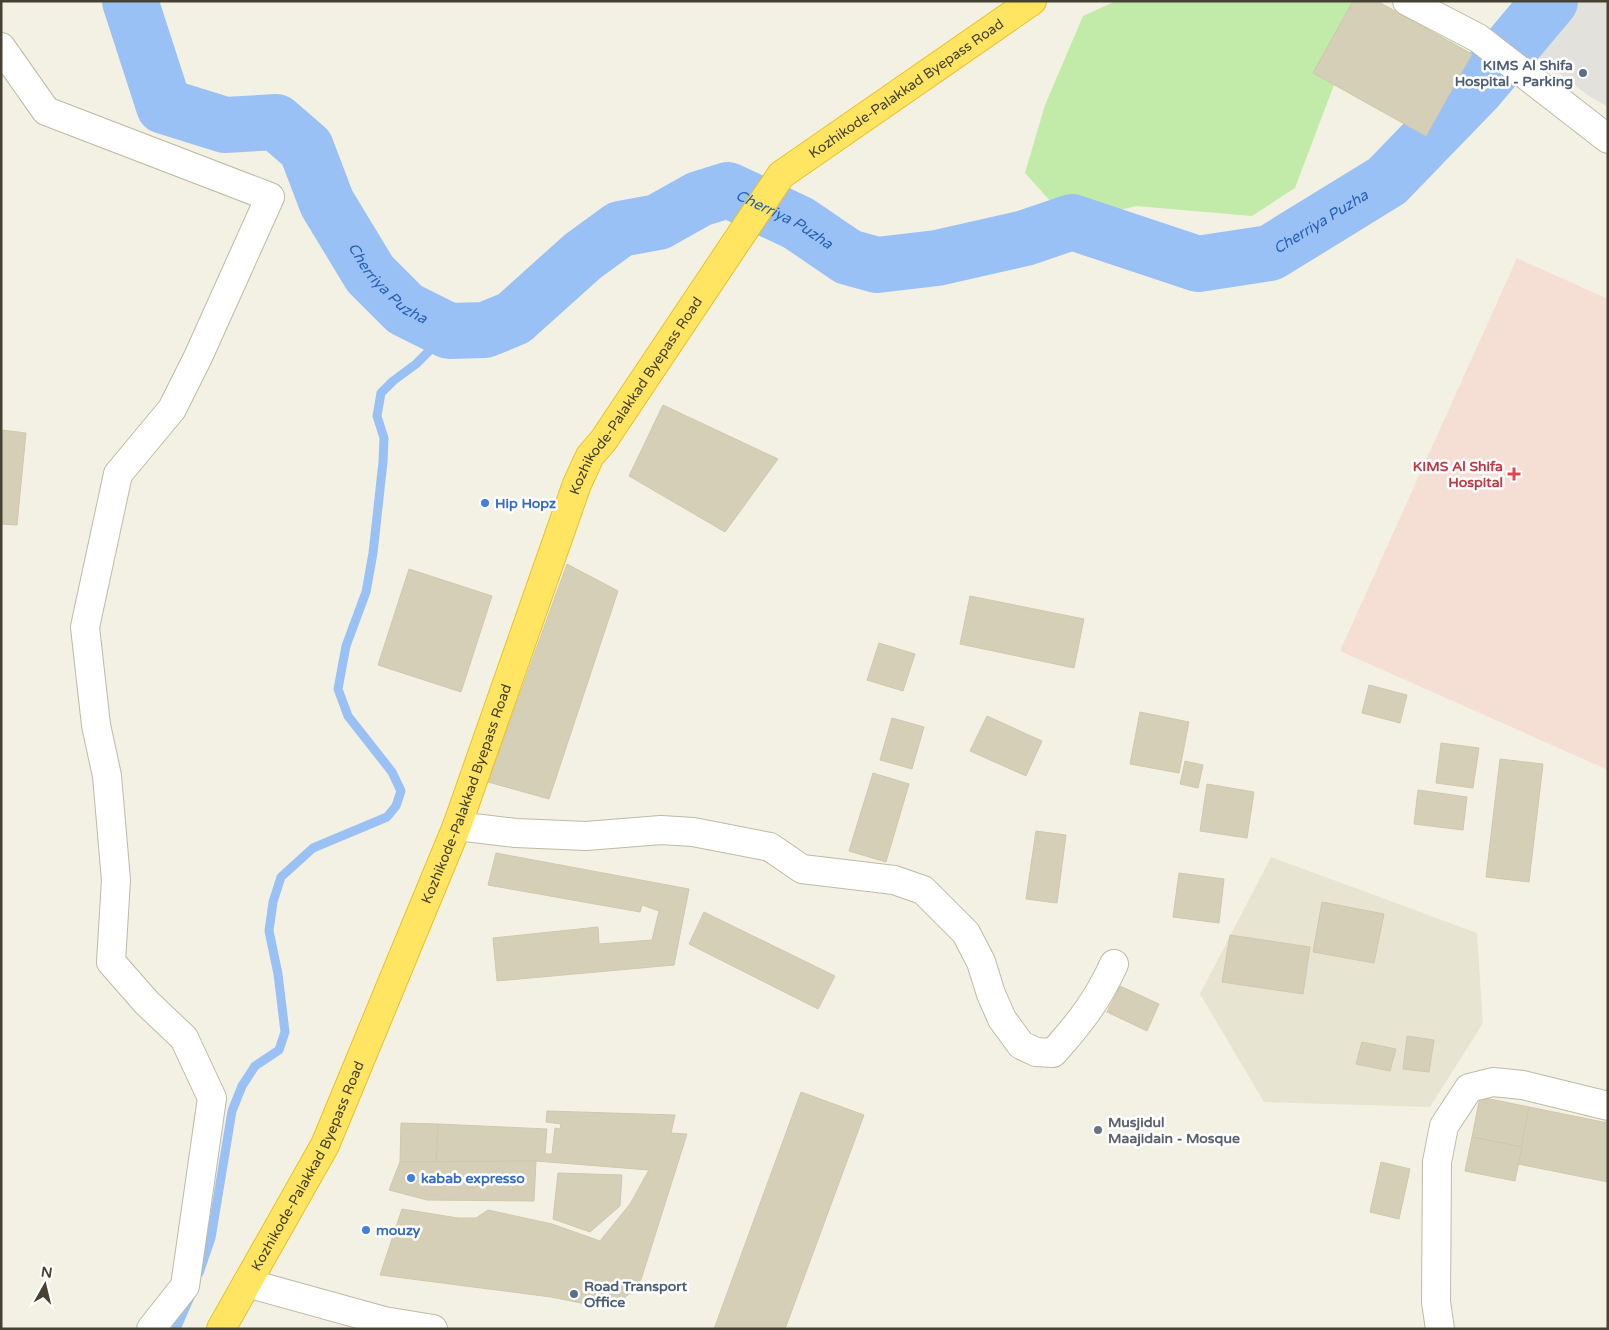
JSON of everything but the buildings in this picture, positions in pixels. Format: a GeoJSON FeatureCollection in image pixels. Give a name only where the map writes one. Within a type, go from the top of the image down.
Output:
{"type":"FeatureCollection","features":[{"type":"Feature","properties":{"kind":"highway","name":"Kozhikode-Palakkad Byepass Road"},"geometry":{"type":"LineString","coordinates":[[221,1329],[325,1145],[457,826],[576,484],[590,456],[603,441],[781,174],[1032,1]]}},
{"type":"Feature","properties":{"kind":"street"},"geometry":{"type":"LineString","coordinates":[[1407,1],[1478,38],[1608,139]]}},
{"type":"Feature","properties":{"kind":"street"},"geometry":{"type":"LineString","coordinates":[[1,47],[46,112],[270,197],[198,358],[172,409],[118,474],[84,627],[96,725],[108,776],[116,880],[111,962],[147,1003],[184,1038],[212,1098],[185,1286],[151,1329]]}},
{"type":"Feature","properties":{"kind":"street"},"geometry":{"type":"LineString","coordinates":[[457,826],[516,833],[586,836],[661,830],[693,832],[770,847],[802,869],[894,880],[923,890],[966,933],[981,962],[991,994],[1002,1019],[1021,1045],[1036,1052],[1053,1053],[1073,1031],[1097,1000],[1114,964]]}},
{"type":"Feature","properties":{"kind":"street"},"geometry":{"type":"LineString","coordinates":[[1440,1329],[1436,1302],[1438,1162],[1444,1126],[1468,1088],[1493,1082],[1523,1085],[1608,1106]]}},
{"type":"Feature","properties":{"kind":"street"},"geometry":{"type":"LineString","coordinates":[[247,1283],[384,1320],[433,1329]]}},
{"type":"Feature","properties":{"kind":"shaded area","name":"KIMS Al Shifa Hospital - Parking"},"geometry":{"type":"Polygon","coordinates":[[[1577,1],[1608,1],[1608,107],[1589,96],[1529,50],[1577,1]]]}},
{"type":"Feature","properties":{"kind":"shaded area","name":"KIMS Al Shifa Hospital"},"geometry":{"type":"Polygon","coordinates":[[[1517,258],[1608,299],[1608,770],[1340,651],[1517,258]]]}},
{"type":"Feature","properties":{"kind":"shaded area"},"geometry":{"type":"Polygon","coordinates":[[[1271,857],[1477,933],[1483,1023],[1430,1107],[1264,1102],[1200,994],[1271,857]]]}},
{"type":"Feature","properties":{"kind":"green space"},"geometry":{"type":"Polygon","coordinates":[[[1116,1],[1354,1],[1362,11],[1295,188],[1252,216],[1136,206],[1070,223],[1025,173],[1045,105],[1083,16],[1116,1]]]}},
{"type":"Feature","properties":{"kind":"waterway","name":"Cherriya Puzha"},"geometry":{"type":"LineString","coordinates":[[130,1],[164,106],[225,125],[276,122],[306,148],[327,203],[370,274],[405,309],[449,331],[485,330],[514,318],[583,256],[620,229],[658,222],[699,199],[728,190],[798,223],[848,257],[877,265],[937,258],[1025,238],[1072,222],[1198,264],[1270,253],[1387,181],[1477,88],[1550,1]]}},
{"type":"Feature","properties":{"kind":"waterway"},"geometry":{"type":"LineString","coordinates":[[199,1273],[211,1238],[232,1111],[242,1086],[255,1066],[279,1050],[285,1032],[278,974],[269,931],[273,902],[281,877],[313,848],[387,817],[396,806],[401,791],[392,772],[348,716],[338,689],[346,646],[366,592],[373,553],[383,462],[384,438],[377,416],[381,393],[393,381],[416,364],[449,331]]}},
{"type":"Feature","properties":{"kind":"waterway"},"geometry":{"type":"LineString","coordinates":[[176,1329],[190,1297]]}},
{"type":"Feature","properties":{"kind":"place","name":"KIMS Al Shifa Hospital - Parking"},"geometry":{"type":"Point","coordinates":[1583,73]}},
{"type":"Feature","properties":{"kind":"place","name":"KIMS Al Shifa Hospital"},"geometry":{"type":"Point","coordinates":[1514,474]}},
{"type":"Feature","properties":{"kind":"place","name":"Hip Hopz"},"geometry":{"type":"Point","coordinates":[485,503]}},
{"type":"Feature","properties":{"kind":"place","name":"Musjidul Maajidain - Mosque"},"geometry":{"type":"Point","coordinates":[1098,1130]}},
{"type":"Feature","properties":{"kind":"place","name":"kabab expresso"},"geometry":{"type":"Point","coordinates":[411,1178]}},
{"type":"Feature","properties":{"kind":"place","name":"mouzy"},"geometry":{"type":"Point","coordinates":[366,1230]}},
{"type":"Feature","properties":{"kind":"place","name":"Road Transport Office"},"geometry":{"type":"Point","coordinates":[574,1294]}}]}
